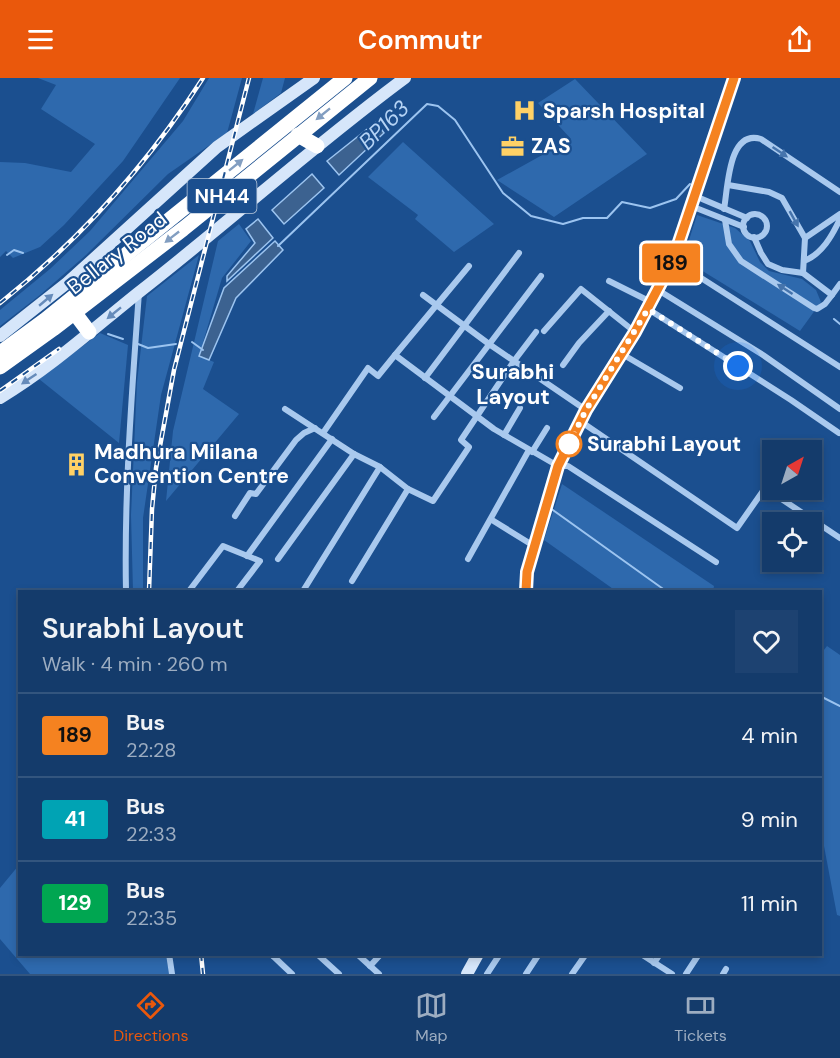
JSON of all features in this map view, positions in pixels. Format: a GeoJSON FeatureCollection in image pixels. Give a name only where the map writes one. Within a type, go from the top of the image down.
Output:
{"type":"FeatureCollection","features":[{"type":"Feature","properties":{"kind":"highway","name":"Bellary Road"},"geometry":{"type":"LineString","coordinates":[[0,353],[45,320],[345,78]]}},
{"type":"Feature","properties":{"kind":"highway","name":"Bellary Road"},"geometry":{"type":"LineString","coordinates":[[0,367],[183,229],[370,78]]}},
{"type":"Feature","properties":{"kind":"highway"},"geometry":{"type":"LineString","coordinates":[[298,135],[318,146]]}},
{"type":"Feature","properties":{"kind":"highway"},"geometry":{"type":"LineString","coordinates":[[74,312],[89,332]]}},
{"type":"Feature","properties":{"kind":"main road"},"geometry":{"type":"LineString","coordinates":[[0,336],[67,283],[216,147],[314,78]]}},
{"type":"Feature","properties":{"kind":"main road"},"geometry":{"type":"LineString","coordinates":[[0,398],[32,378],[405,78]]}},
{"type":"Feature","properties":{"kind":"main road"},"geometry":{"type":"LineString","coordinates":[[526,590],[527,572],[558,466],[583,416],[650,306],[673,260],[734,78]]}},
{"type":"Feature","properties":{"kind":"main road"},"geometry":{"type":"LineString","coordinates":[[467,974],[477,956]]}},
{"type":"Feature","properties":{"kind":"street"},"geometry":{"type":"LineString","coordinates":[[724,209],[733,154],[736,148],[747,139],[757,138],[840,192]]}},
{"type":"Feature","properties":{"kind":"street"},"geometry":{"type":"LineString","coordinates":[[728,185],[769,192],[782,198],[805,238],[803,273]]}},
{"type":"Feature","properties":{"kind":"street"},"geometry":{"type":"LineString","coordinates":[[693,201],[747,218]]}},
{"type":"Feature","properties":{"kind":"street"},"geometry":{"type":"LineString","coordinates":[[693,201],[725,220],[744,228],[747,234],[754,237],[764,234],[767,228],[766,221],[758,214],[751,215],[747,218],[744,228]]}},
{"type":"Feature","properties":{"kind":"street"},"geometry":{"type":"LineString","coordinates":[[805,238],[840,214]]}},
{"type":"Feature","properties":{"kind":"street"},"geometry":{"type":"LineString","coordinates":[[804,261],[817,254],[840,219]]}},
{"type":"Feature","properties":{"kind":"street"},"geometry":{"type":"LineString","coordinates":[[725,220],[729,243],[741,261],[814,308],[818,309],[823,306],[840,284]]}},
{"type":"Feature","properties":{"kind":"street"},"geometry":{"type":"LineString","coordinates":[[754,237],[760,253],[768,264],[782,270],[803,273],[832,295]]}},
{"type":"Feature","properties":{"kind":"street"},"geometry":{"type":"LineString","coordinates":[[424,378],[519,254]]}},
{"type":"Feature","properties":{"kind":"street"},"geometry":{"type":"LineString","coordinates":[[673,260],[840,367]]}},
{"type":"Feature","properties":{"kind":"street"},"geometry":{"type":"LineString","coordinates":[[322,433],[368,368],[378,376],[470,266]]}},
{"type":"Feature","properties":{"kind":"street"},"geometry":{"type":"LineString","coordinates":[[434,417],[541,276]]}},
{"type":"Feature","properties":{"kind":"street"},"geometry":{"type":"LineString","coordinates":[[609,281],[650,306],[839,434]]}},
{"type":"Feature","properties":{"kind":"street"},"geometry":{"type":"LineString","coordinates":[[544,331],[581,289],[635,332]]}},
{"type":"Feature","properties":{"kind":"street"},"geometry":{"type":"LineString","coordinates":[[658,290],[763,355],[840,409]]}},
{"type":"Feature","properties":{"kind":"street"},"geometry":{"type":"LineString","coordinates":[[126,590],[125,546],[139,292]]}},
{"type":"Feature","properties":{"kind":"street"},"geometry":{"type":"LineString","coordinates":[[423,295],[514,361],[583,416],[737,528],[762,492]]}},
{"type":"Feature","properties":{"kind":"street"},"geometry":{"type":"LineString","coordinates":[[563,365],[609,311]]}},
{"type":"Feature","properties":{"kind":"street"},"geometry":{"type":"LineString","coordinates":[[285,410],[354,454],[380,467],[408,489],[433,501],[469,447],[460,440],[536,332]]}},
{"type":"Feature","properties":{"kind":"street"},"geometry":{"type":"LineString","coordinates":[[621,354],[680,388]]}},
{"type":"Feature","properties":{"kind":"street"},"geometry":{"type":"LineString","coordinates":[[395,355],[504,435],[558,466],[568,466],[716,562]]}},
{"type":"Feature","properties":{"kind":"street"},"geometry":{"type":"LineString","coordinates":[[504,435],[520,408]]}},
{"type":"Feature","properties":{"kind":"street"},"geometry":{"type":"LineString","coordinates":[[235,516],[250,493],[256,494],[296,440],[315,428]]}},
{"type":"Feature","properties":{"kind":"street"},"geometry":{"type":"LineString","coordinates":[[468,559],[531,451],[547,428]]}},
{"type":"Feature","properties":{"kind":"street"},"geometry":{"type":"LineString","coordinates":[[247,556],[332,439]]}},
{"type":"Feature","properties":{"kind":"street"},"geometry":{"type":"LineString","coordinates":[[278,559],[354,454]]}},
{"type":"Feature","properties":{"kind":"street"},"geometry":{"type":"LineString","coordinates":[[304,590],[380,467]]}},
{"type":"Feature","properties":{"kind":"street"},"geometry":{"type":"LineString","coordinates":[[352,581],[408,489]]}},
{"type":"Feature","properties":{"kind":"street"},"geometry":{"type":"LineString","coordinates":[[783,500],[840,538]]}},
{"type":"Feature","properties":{"kind":"street"},"geometry":{"type":"LineString","coordinates":[[492,519],[534,546]]}},
{"type":"Feature","properties":{"kind":"street"},"geometry":{"type":"LineString","coordinates":[[190,590],[223,546],[260,561],[238,590]]}},
{"type":"Feature","properties":{"kind":"street"},"geometry":{"type":"LineString","coordinates":[[169,956],[172,974]]}},
{"type":"Feature","properties":{"kind":"street"},"geometry":{"type":"LineString","coordinates":[[273,956],[292,974]]}},
{"type":"Feature","properties":{"kind":"street"},"geometry":{"type":"LineString","coordinates":[[319,956],[339,974]]}},
{"type":"Feature","properties":{"kind":"street"},"geometry":{"type":"LineString","coordinates":[[359,956],[379,974]]}},
{"type":"Feature","properties":{"kind":"street"},"geometry":{"type":"LineString","coordinates":[[370,966],[379,956]]}},
{"type":"Feature","properties":{"kind":"street"},"geometry":{"type":"LineString","coordinates":[[487,974],[499,956]]}},
{"type":"Feature","properties":{"kind":"street"},"geometry":{"type":"LineString","coordinates":[[526,974],[538,956]]}},
{"type":"Feature","properties":{"kind":"street"},"geometry":{"type":"LineString","coordinates":[[572,974],[585,956]]}},
{"type":"Feature","properties":{"kind":"street"},"geometry":{"type":"LineString","coordinates":[[644,956],[672,974]]}},
{"type":"Feature","properties":{"kind":"street"},"geometry":{"type":"LineString","coordinates":[[654,963],[659,956]]}},
{"type":"Feature","properties":{"kind":"street"},"geometry":{"type":"LineString","coordinates":[[686,974],[698,956]]}},
{"type":"Feature","properties":{"kind":"shaded area"},"geometry":{"type":"Polygon","coordinates":[[[38,78],[180,78],[123,161],[64,225],[40,247],[13,258],[6,251],[0,257],[0,162],[25,163],[71,172],[95,144],[41,109],[56,85],[38,78]]]}},
{"type":"Feature","properties":{"kind":"shaded area"},"geometry":{"type":"Polygon","coordinates":[[[209,78],[242,78],[227,133],[168,174],[86,255],[0,326],[0,310],[50,269],[90,231],[183,121],[209,78]]]}},
{"type":"Feature","properties":{"kind":"shaded area"},"geometry":{"type":"Polygon","coordinates":[[[263,78],[285,78],[281,93],[253,114],[263,78]]]}},
{"type":"Feature","properties":{"kind":"shaded area"},"geometry":{"type":"Polygon","coordinates":[[[575,79],[647,154],[554,217],[497,180],[571,139],[538,103],[575,79]]]}},
{"type":"Feature","properties":{"kind":"shaded area"},"geometry":{"type":"Polygon","coordinates":[[[376,122],[384,133],[339,175],[327,161],[376,122]]]}},
{"type":"Feature","properties":{"kind":"shaded area"},"geometry":{"type":"Polygon","coordinates":[[[403,142],[494,224],[454,252],[415,219],[418,215],[368,177],[403,142]]]}},
{"type":"Feature","properties":{"kind":"shaded area"},"geometry":{"type":"Polygon","coordinates":[[[312,174],[324,188],[284,224],[272,210],[312,174]]]}},
{"type":"Feature","properties":{"kind":"shaded area"},"geometry":{"type":"Polygon","coordinates":[[[697,215],[735,228],[750,241],[760,262],[769,271],[802,279],[816,290],[821,302],[800,331],[683,259],[697,215]]]}},
{"type":"Feature","properties":{"kind":"shaded area"},"geometry":{"type":"Polygon","coordinates":[[[258,219],[273,238],[227,281],[227,276],[255,243],[246,229],[258,219]]]}},
{"type":"Feature","properties":{"kind":"shaded area"},"geometry":{"type":"Polygon","coordinates":[[[239,224],[251,241],[222,278],[199,356],[214,362],[203,389],[239,414],[166,501],[173,431],[218,241],[239,224]]]}},
{"type":"Feature","properties":{"kind":"shaded area"},"geometry":{"type":"Polygon","coordinates":[[[275,241],[283,250],[236,298],[209,360],[199,356],[224,288],[275,241]]]}},
{"type":"Feature","properties":{"kind":"shaded area"},"geometry":{"type":"Polygon","coordinates":[[[199,255],[161,395],[143,518],[143,590],[133,590],[131,515],[137,382],[147,296],[199,255]]]}},
{"type":"Feature","properties":{"kind":"shaded area"},"geometry":{"type":"Polygon","coordinates":[[[100,333],[128,345],[119,443],[39,379],[100,333]]]}},
{"type":"Feature","properties":{"kind":"shaded area"},"geometry":{"type":"Polygon","coordinates":[[[562,484],[714,586],[713,590],[615,590],[544,540],[562,484]]]}},
{"type":"Feature","properties":{"kind":"shaded area"},"geometry":{"type":"Polygon","coordinates":[[[827,646],[840,655],[840,916],[837,915],[822,845],[822,652],[827,646]]]}},
{"type":"Feature","properties":{"kind":"shaded area"},"geometry":{"type":"Polygon","coordinates":[[[18,866],[18,956],[166,956],[169,974],[30,974],[0,939],[0,888],[18,866]]]}},
{"type":"Feature","properties":{"kind":"waterway","name":"BP163"},"geometry":{"type":"LineString","coordinates":[[278,246],[427,104],[438,106],[455,120],[503,193],[531,216],[563,224],[583,218],[607,218],[622,202],[650,208],[676,199],[690,184]]}},
{"type":"Feature","properties":{"kind":"waterway"},"geometry":{"type":"LineString","coordinates":[[7,255],[14,250],[23,253]]}},
{"type":"Feature","properties":{"kind":"waterway","name":"BP163"},"geometry":{"type":"LineString","coordinates":[[834,319],[840,324]]}},
{"type":"Feature","properties":{"kind":"waterway"},"geometry":{"type":"LineString","coordinates":[[108,334],[123,339]]}},
{"type":"Feature","properties":{"kind":"waterway","name":"BP163"},"geometry":{"type":"LineString","coordinates":[[192,342],[203,350]]}},
{"type":"Feature","properties":{"kind":"waterway"},"geometry":{"type":"LineString","coordinates":[[138,344],[148,348],[176,344]]}},
{"type":"Feature","properties":{"kind":"waterway"},"geometry":{"type":"LineString","coordinates":[[550,508],[665,590]]}},
{"type":"Feature","properties":{"kind":"waterway"},"geometry":{"type":"LineString","coordinates":[[822,697],[840,706]]}},
{"type":"Feature","properties":{"kind":"railway"},"geometry":{"type":"LineString","coordinates":[[0,303],[58,253],[111,199],[159,141],[203,78]]}},
{"type":"Feature","properties":{"kind":"railway"},"geometry":{"type":"LineString","coordinates":[[149,590],[156,468],[174,370],[249,78]]}},
{"type":"Feature","properties":{"kind":"railway"},"geometry":{"type":"LineString","coordinates":[[0,391],[59,349]]}},
{"type":"Feature","properties":{"kind":"railway"},"geometry":{"type":"LineString","coordinates":[[201,956],[203,974]]}},
{"type":"Feature","properties":{"kind":"bus line","name":"189"},"geometry":{"type":"LineString","coordinates":[[526,590],[527,572],[558,466],[586,410],[635,332],[673,260],[734,78]]}},
{"type":"Feature","properties":{"kind":"place","name":"Sparsh Hospital"},"geometry":{"type":"Point","coordinates":[525,111]}},
{"type":"Feature","properties":{"kind":"place","name":"ZAS"},"geometry":{"type":"Point","coordinates":[513,146]}},
{"type":"Feature","properties":{"kind":"place","name":"Surabhi Layout"},"geometry":{"type":"Point","coordinates":[569,444]}},
{"type":"Feature","properties":{"kind":"place","name":"Madhura Milana Convention Centre"},"geometry":{"type":"Point","coordinates":[76,464]}},
{"type":"Feature","properties":{"kind":"district","name":"Surabhi Layout"},"geometry":{"type":"Point","coordinates":[513,384]}},
{"type":"Feature","properties":{"kind":"route"},"geometry":{"type":"LineString","coordinates":[[569,444],[586,410],[648,309],[738,366]]}}]}
